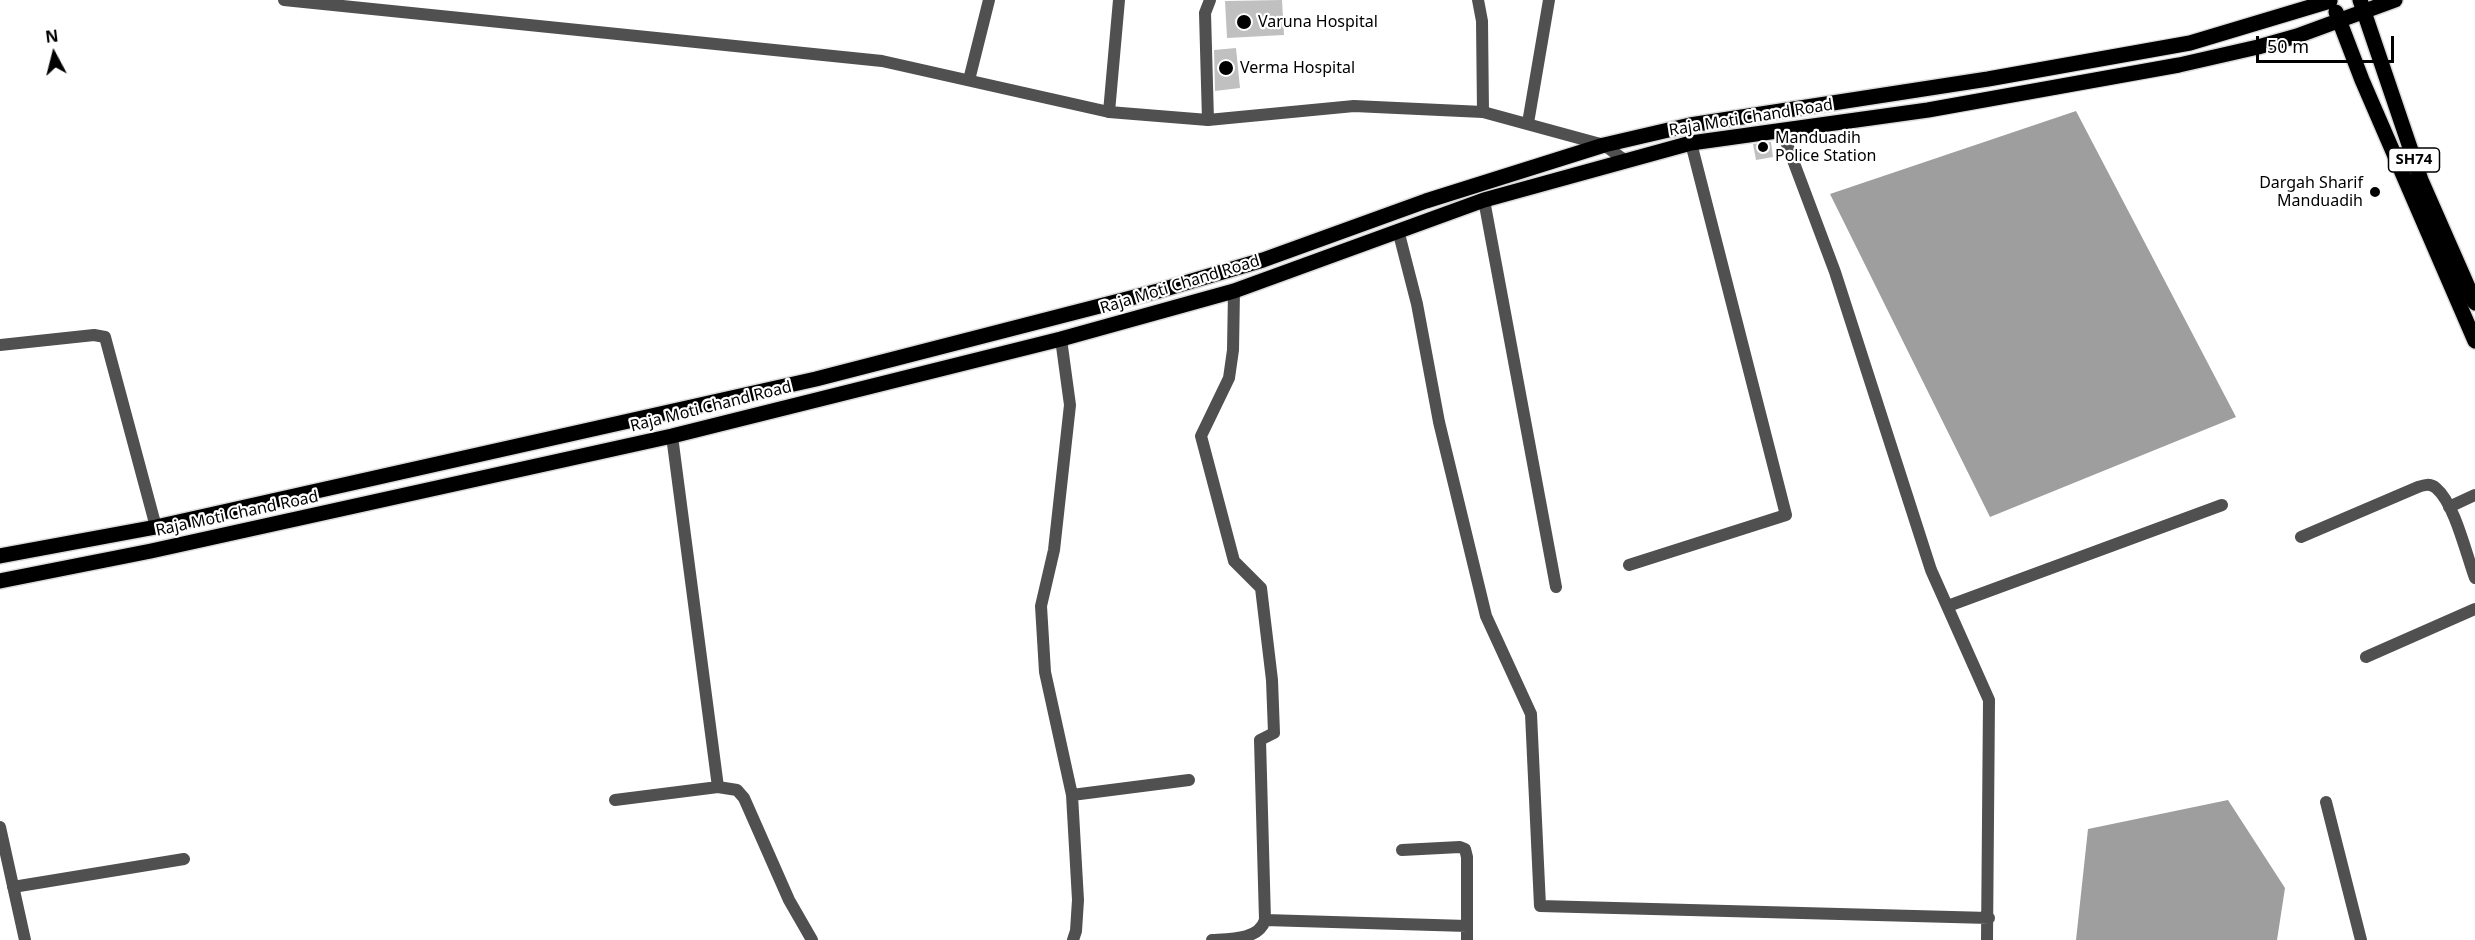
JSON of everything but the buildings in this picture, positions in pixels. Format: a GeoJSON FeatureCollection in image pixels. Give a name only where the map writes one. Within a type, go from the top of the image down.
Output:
{"type":"FeatureCollection","features":[{"type":"Feature","properties":{"kind":"main road","name":"Raja Moti Chand Road"},"geometry":{"type":"LineString","coordinates":[[0,581],[151,551],[672,435],[1061,339],[1234,291],[1484,200],[1691,143],[1950,106],[2179,65],[2297,36],[2340,19],[2362,6],[2395,0]]}},
{"type":"Feature","properties":{"kind":"main road","name":"SH74"},"geometry":{"type":"LineString","coordinates":[[2330,1],[2340,19],[2362,80],[2474,337]]}},
{"type":"Feature","properties":{"kind":"main road"},"geometry":{"type":"LineString","coordinates":[[0,556],[156,527],[816,379],[1158,291],[1263,260],[1426,201],[1604,145],[1690,125],[1988,79],[2190,43],[2330,1]]}},
{"type":"Feature","properties":{"kind":"main road","name":"SH74"},"geometry":{"type":"LineString","coordinates":[[2362,6],[2421,180],[2475,303]]}},
{"type":"Feature","properties":{"kind":"street"},"geometry":{"type":"LineString","coordinates":[[284,0],[882,61],[1109,112],[1208,120],[1354,106],[1483,112],[1604,145],[1626,161]]}},
{"type":"Feature","properties":{"kind":"street"},"geometry":{"type":"LineString","coordinates":[[969,80],[989,0]]}},
{"type":"Feature","properties":{"kind":"street"},"geometry":{"type":"LineString","coordinates":[[1109,112],[1119,0]]}},
{"type":"Feature","properties":{"kind":"street"},"geometry":{"type":"LineString","coordinates":[[1208,120],[1205,13],[1210,0]]}},
{"type":"Feature","properties":{"kind":"street"},"geometry":{"type":"LineString","coordinates":[[1478,0],[1482,21],[1483,112]]}},
{"type":"Feature","properties":{"kind":"street"},"geometry":{"type":"LineString","coordinates":[[1528,123],[1549,0]]}},
{"type":"Feature","properties":{"kind":"street"},"geometry":{"type":"LineString","coordinates":[[1782,131],[1835,272],[1931,570],[1989,700],[1989,918],[1987,940]]}},
{"type":"Feature","properties":{"kind":"street"},"geometry":{"type":"LineString","coordinates":[[1629,565],[1786,514],[1691,143]]}},
{"type":"Feature","properties":{"kind":"street"},"geometry":{"type":"LineString","coordinates":[[1484,200],[1556,587]]}},
{"type":"Feature","properties":{"kind":"street"},"geometry":{"type":"LineString","coordinates":[[1398,230],[1417,304],[1439,422],[1486,616],[1531,714],[1540,906],[1989,918]]}},
{"type":"Feature","properties":{"kind":"street"},"geometry":{"type":"LineString","coordinates":[[1212,940],[1241,938],[1263,927],[1265,920],[1260,740],[1274,732],[1272,681],[1261,588],[1234,561],[1201,436],[1229,378],[1233,350],[1234,291]]}},
{"type":"Feature","properties":{"kind":"street"},"geometry":{"type":"LineString","coordinates":[[0,345],[94,335],[105,337],[156,527]]}},
{"type":"Feature","properties":{"kind":"street"},"geometry":{"type":"LineString","coordinates":[[1061,339],[1070,405],[1054,550],[1041,606],[1045,672],[1072,795],[1078,900],[1076,931],[1072,940]]}},
{"type":"Feature","properties":{"kind":"street"},"geometry":{"type":"LineString","coordinates":[[672,435],[718,787]]}},
{"type":"Feature","properties":{"kind":"street"},"geometry":{"type":"LineString","coordinates":[[2301,537],[2428,484],[2435,487],[2449,507],[2475,578]]}},
{"type":"Feature","properties":{"kind":"street"},"geometry":{"type":"LineString","coordinates":[[2449,507],[2475,495]]}},
{"type":"Feature","properties":{"kind":"street"},"geometry":{"type":"LineString","coordinates":[[1948,606],[2222,505]]}},
{"type":"Feature","properties":{"kind":"street"},"geometry":{"type":"LineString","coordinates":[[2366,657],[2475,609]]}},
{"type":"Feature","properties":{"kind":"street"},"geometry":{"type":"LineString","coordinates":[[1072,795],[1189,780]]}},
{"type":"Feature","properties":{"kind":"street"},"geometry":{"type":"LineString","coordinates":[[615,800],[718,787],[737,790],[744,798],[789,900],[812,940]]}},
{"type":"Feature","properties":{"kind":"street"},"geometry":{"type":"LineString","coordinates":[[2326,802],[2361,940]]}},
{"type":"Feature","properties":{"kind":"street"},"geometry":{"type":"LineString","coordinates":[[0,827],[25,940]]}},
{"type":"Feature","properties":{"kind":"street"},"geometry":{"type":"LineString","coordinates":[[1402,850],[1460,847],[1465,849],[1467,857],[1467,940]]}},
{"type":"Feature","properties":{"kind":"street"},"geometry":{"type":"LineString","coordinates":[[13,887],[184,859]]}},
{"type":"Feature","properties":{"kind":"street"},"geometry":{"type":"LineString","coordinates":[[1265,920],[1467,926]]}},
{"type":"Feature","properties":{"kind":"shaded area"},"geometry":{"type":"Polygon","coordinates":[[[2076,111],[2236,417],[1990,517],[1830,194],[2076,111]]]}},
{"type":"Feature","properties":{"kind":"shaded area"},"geometry":{"type":"Polygon","coordinates":[[[2228,800],[2285,888],[2277,940],[2076,940],[2088,829],[2228,800]]]}},
{"type":"Feature","properties":{"kind":"place","name":"Varuna Hospital"},"geometry":{"type":"Point","coordinates":[1244,22]}},
{"type":"Feature","properties":{"kind":"place","name":"Verma Hospital"},"geometry":{"type":"Point","coordinates":[1226,68]}},
{"type":"Feature","properties":{"kind":"place","name":"Manduadih Police Station"},"geometry":{"type":"Point","coordinates":[1763,147]}},
{"type":"Feature","properties":{"kind":"place","name":"Dargah Sharif Manduadih"},"geometry":{"type":"Point","coordinates":[2375,192]}}]}
